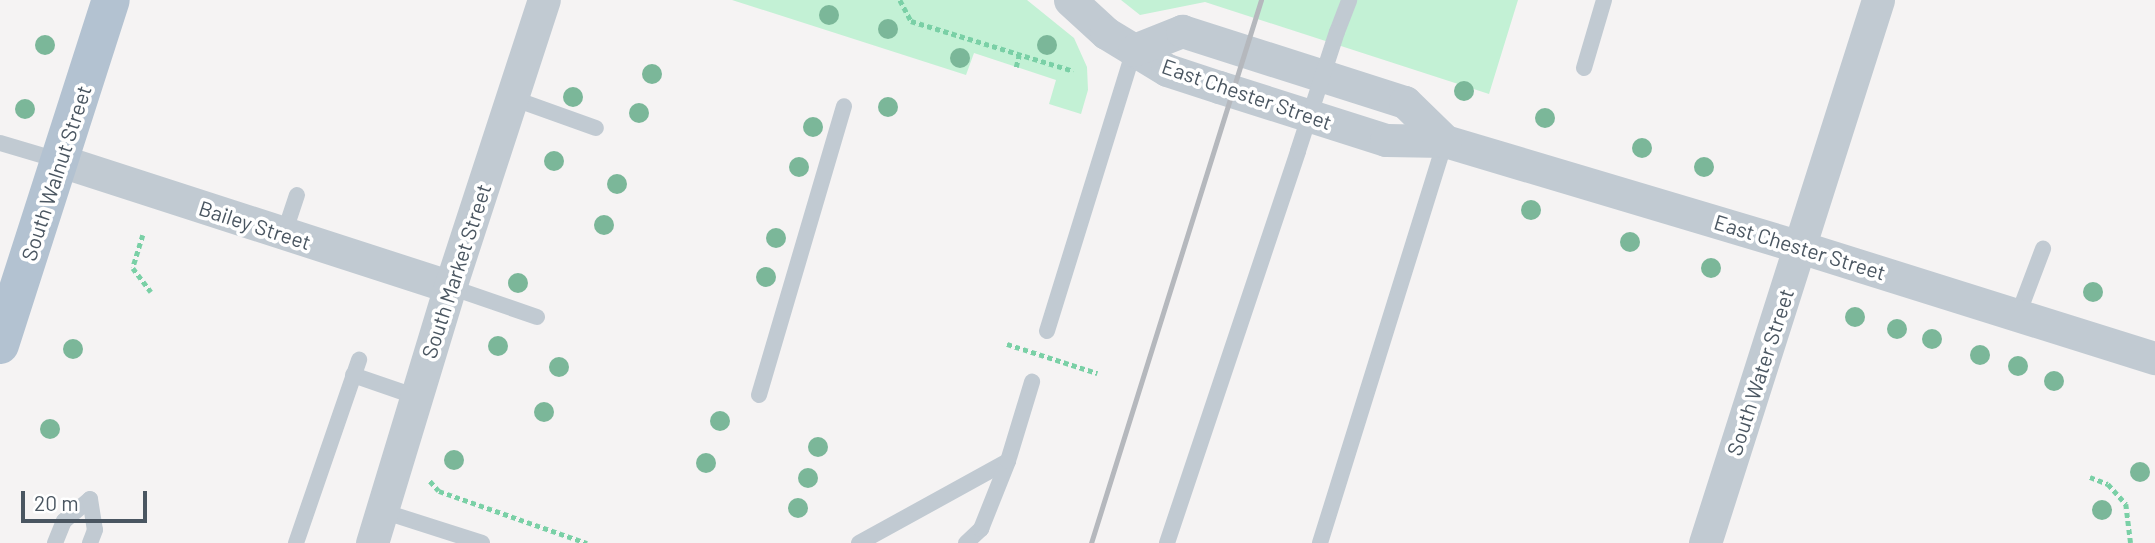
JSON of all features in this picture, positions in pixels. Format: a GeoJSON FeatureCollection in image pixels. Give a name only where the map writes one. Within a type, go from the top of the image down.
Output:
{"type":"FeatureCollection","features":[{"type":"Feature","properties":{"kind":"main road","name":"South Walnut Street"},"geometry":{"type":"LineString","coordinates":[[0,345],[111,0]]}},
{"type":"Feature","properties":{"kind":"street","name":"South Market Street"},"geometry":{"type":"LineString","coordinates":[[372,543],[450,287],[544,0]]}},
{"type":"Feature","properties":{"kind":"street","name":"East Chester Street"},"geometry":{"type":"LineString","coordinates":[[1070,0],[1107,33],[1167,70],[1386,140],[1445,141],[1800,247],[2155,358]]}},
{"type":"Feature","properties":{"kind":"street","name":"South Water Street"},"geometry":{"type":"LineString","coordinates":[[1705,543],[1878,0]]}},
{"type":"Feature","properties":{"kind":"street","name":"Bailey Street"},"geometry":{"type":"LineString","coordinates":[[61,161],[450,287]]}},
{"type":"Feature","properties":{"kind":"lane"},"geometry":{"type":"LineString","coordinates":[[1167,543],[1349,0]]}},
{"type":"Feature","properties":{"kind":"lane"},"geometry":{"type":"LineString","coordinates":[[1584,68],[1604,0]]}},
{"type":"Feature","properties":{"kind":"lane"},"geometry":{"type":"LineString","coordinates":[[1047,331],[1134,50]]}},
{"type":"Feature","properties":{"kind":"lane"},"geometry":{"type":"LineString","coordinates":[[512,98],[596,128]]}},
{"type":"Feature","properties":{"kind":"lane"},"geometry":{"type":"LineString","coordinates":[[759,395],[844,106]]}},
{"type":"Feature","properties":{"kind":"lane"},"geometry":{"type":"LineString","coordinates":[[1320,543],[1445,141]]}},
{"type":"Feature","properties":{"kind":"lane"},"geometry":{"type":"LineString","coordinates":[[0,143],[61,161]]}},
{"type":"Feature","properties":{"kind":"lane"},"geometry":{"type":"LineString","coordinates":[[284,234],[297,195]]}},
{"type":"Feature","properties":{"kind":"lane"},"geometry":{"type":"LineString","coordinates":[[2018,315],[2043,249]]}},
{"type":"Feature","properties":{"kind":"lane"},"geometry":{"type":"LineString","coordinates":[[450,287],[537,317]]}},
{"type":"Feature","properties":{"kind":"lane"},"geometry":{"type":"LineString","coordinates":[[296,543],[356,367],[417,397]]}},
{"type":"Feature","properties":{"kind":"lane"},"geometry":{"type":"LineString","coordinates":[[966,543],[981,529],[1008,461],[1032,382]]}},
{"type":"Feature","properties":{"kind":"lane"},"geometry":{"type":"LineString","coordinates":[[859,543],[1008,461]]}},
{"type":"Feature","properties":{"kind":"lane"},"geometry":{"type":"LineString","coordinates":[[55,543],[64,521],[90,499],[95,530],[90,543]]}},
{"type":"Feature","properties":{"kind":"lane"},"geometry":{"type":"LineString","coordinates":[[382,511],[482,543]]}},
{"type":"Feature","properties":{"kind":"path"},"geometry":{"type":"LineString","coordinates":[[900,0],[911,21],[1074,71]]}},
{"type":"Feature","properties":{"kind":"path"},"geometry":{"type":"LineString","coordinates":[[1016,67],[1019,55]]}},
{"type":"Feature","properties":{"kind":"path"},"geometry":{"type":"LineString","coordinates":[[143,235],[133,268],[151,292]]}},
{"type":"Feature","properties":{"kind":"path"},"geometry":{"type":"LineString","coordinates":[[1007,344],[1097,373]]}},
{"type":"Feature","properties":{"kind":"path"},"geometry":{"type":"LineString","coordinates":[[424,475],[439,491],[587,543]]}},
{"type":"Feature","properties":{"kind":"path"},"geometry":{"type":"LineString","coordinates":[[2090,477],[2108,484],[2126,504],[2131,543]]}},
{"type":"Feature","properties":{"kind":"green space"},"geometry":{"type":"Polygon","coordinates":[[[732,0],[1027,0],[1074,38],[1087,67],[1088,90],[1081,114],[1049,104],[1056,80],[974,53],[966,75],[732,0]]]}},
{"type":"Feature","properties":{"kind":"green space"},"geometry":{"type":"Polygon","coordinates":[[[1121,0],[1518,0],[1489,94],[1205,2],[1140,15],[1121,0]]]}},
{"type":"Feature","properties":{"kind":"railway"},"geometry":{"type":"LineString","coordinates":[[1091,543],[1261,0]]}}]}
